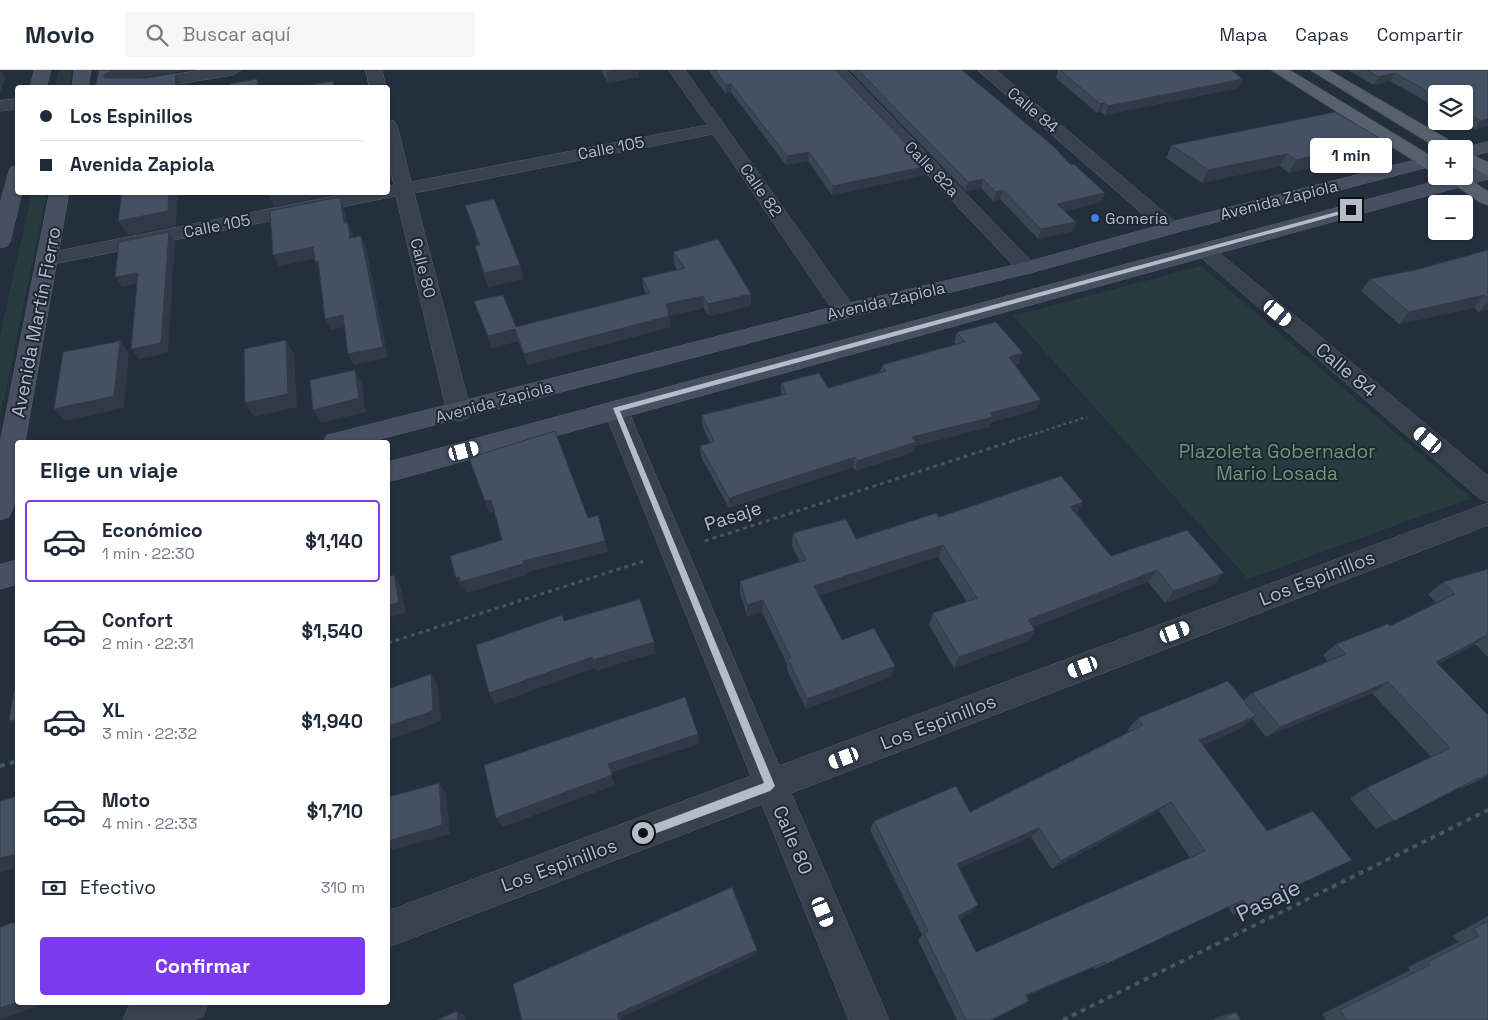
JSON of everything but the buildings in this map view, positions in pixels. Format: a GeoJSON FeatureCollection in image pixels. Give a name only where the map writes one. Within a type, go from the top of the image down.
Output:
{"type":"FeatureCollection","features":[{"type":"Feature","properties":{"kind":"main road"},"geometry":{"type":"LineString","coordinates":[[39,85],[42,70]]}},
{"type":"Feature","properties":{"kind":"main road"},"geometry":{"type":"LineString","coordinates":[[80,85],[83,70]]}},
{"type":"Feature","properties":{"kind":"main road"},"geometry":{"type":"LineString","coordinates":[[1278,70],[1428,160]]}},
{"type":"Feature","properties":{"kind":"main road"},"geometry":{"type":"LineString","coordinates":[[1318,70],[1437,140]]}},
{"type":"Feature","properties":{"kind":"main road"},"geometry":{"type":"LineString","coordinates":[[1473,152],[1488,148]]}},
{"type":"Feature","properties":{"kind":"main road"},"geometry":{"type":"LineString","coordinates":[[1473,161],[1488,172]]}},
{"type":"Feature","properties":{"kind":"main road","name":"Avenida Zapiola"},"geometry":{"type":"LineString","coordinates":[[344,440],[459,412],[845,310],[1027,268],[1171,228],[1428,164]]}},
{"type":"Feature","properties":{"kind":"main road","name":"Avenida Zapiola"},"geometry":{"type":"LineString","coordinates":[[1473,175],[1488,172]]}},
{"type":"Feature","properties":{"kind":"main road"},"geometry":{"type":"LineString","coordinates":[[0,242],[15,183]]}},
{"type":"Feature","properties":{"kind":"main road","name":"Avenida Zapiola"},"geometry":{"type":"LineString","coordinates":[[390,471],[1204,250],[1431,185]]}},
{"type":"Feature","properties":{"kind":"main road"},"geometry":{"type":"LineString","coordinates":[[1466,185],[1488,199]]}},
{"type":"Feature","properties":{"kind":"main road","name":"Avenida Martín Fierro"},"geometry":{"type":"LineString","coordinates":[[0,510],[59,195]]}},
{"type":"Feature","properties":{"kind":"main road"},"geometry":{"type":"LineString","coordinates":[[0,528],[15,524]]}},
{"type":"Feature","properties":{"kind":"main road"},"geometry":{"type":"LineString","coordinates":[[0,577],[15,573]]}},
{"type":"Feature","properties":{"kind":"street"},"geometry":{"type":"LineString","coordinates":[[139,85],[233,70]]}},
{"type":"Feature","properties":{"kind":"street"},"geometry":{"type":"LineString","coordinates":[[374,70],[377,85]]}},
{"type":"Feature","properties":{"kind":"street","name":"Calle 82"},"geometry":{"type":"LineString","coordinates":[[677,70],[845,310]]}},
{"type":"Feature","properties":{"kind":"street","name":"Calle 82a"},"geometry":{"type":"LineString","coordinates":[[837,70],[1027,268]]}},
{"type":"Feature","properties":{"kind":"street"},"geometry":{"type":"LineString","coordinates":[[989,73],[1010,72]]}},
{"type":"Feature","properties":{"kind":"street","name":"Calle 84"},"geometry":{"type":"LineString","coordinates":[[989,73],[1171,228]]}},
{"type":"Feature","properties":{"kind":"street"},"geometry":{"type":"LineString","coordinates":[[0,106],[15,104]]}},
{"type":"Feature","properties":{"kind":"street","name":"Calle 105"},"geometry":{"type":"LineString","coordinates":[[392,191],[717,128]]}},
{"type":"Feature","properties":{"kind":"street","name":"Calle 80"},"geometry":{"type":"LineString","coordinates":[[390,158],[392,191],[459,412]]}},
{"type":"Feature","properties":{"kind":"street","name":"Calle 105"},"geometry":{"type":"LineString","coordinates":[[48,259],[372,195]]}},
{"type":"Feature","properties":{"kind":"street","name":"Calle 84"},"geometry":{"type":"LineString","coordinates":[[1204,250],[1488,491]]}},
{"type":"Feature","properties":{"kind":"street","name":"Calle 80"},"geometry":{"type":"LineString","coordinates":[[616,410],[672,552],[869,1020]]}},
{"type":"Feature","properties":{"kind":"street","name":"Los Espinillos"},"geometry":{"type":"LineString","coordinates":[[390,928],[1488,514]]}},
{"type":"Feature","properties":{"kind":"street"},"geometry":{"type":"LineString","coordinates":[[142,1020],[182,1005]]}},
{"type":"Feature","properties":{"kind":"path","name":"Pasaje"},"geometry":{"type":"LineString","coordinates":[[390,641],[1087,417]]}},
{"type":"Feature","properties":{"kind":"path"},"geometry":{"type":"LineString","coordinates":[[0,766],[15,762]]}},
{"type":"Feature","properties":{"kind":"path","name":"Pasaje"},"geometry":{"type":"LineString","coordinates":[[1063,1020],[1488,810]]}},
{"type":"Feature","properties":{"kind":"green space"},"geometry":{"type":"Polygon","coordinates":[[[59,70],[72,70],[69,85],[55,85],[59,70]]]}},
{"type":"Feature","properties":{"kind":"green space"},"geometry":{"type":"Polygon","coordinates":[[[32,195],[47,195],[0,418],[0,335],[32,195]]]}},
{"type":"Feature","properties":{"kind":"green space","name":"Plazoleta Gobernador Mario Losada"},"geometry":{"type":"Polygon","coordinates":[[[1201,266],[1471,498],[1248,579],[1013,316],[1201,266]]]}},
{"type":"Feature","properties":{"kind":"place","name":"Gomería"},"geometry":{"type":"Point","coordinates":[1095,218]}},
{"type":"Feature","properties":{"kind":"route"},"geometry":{"type":"LineString","coordinates":[[643,833],[770,786],[672,552],[616,410],[1351,210]]}}]}
